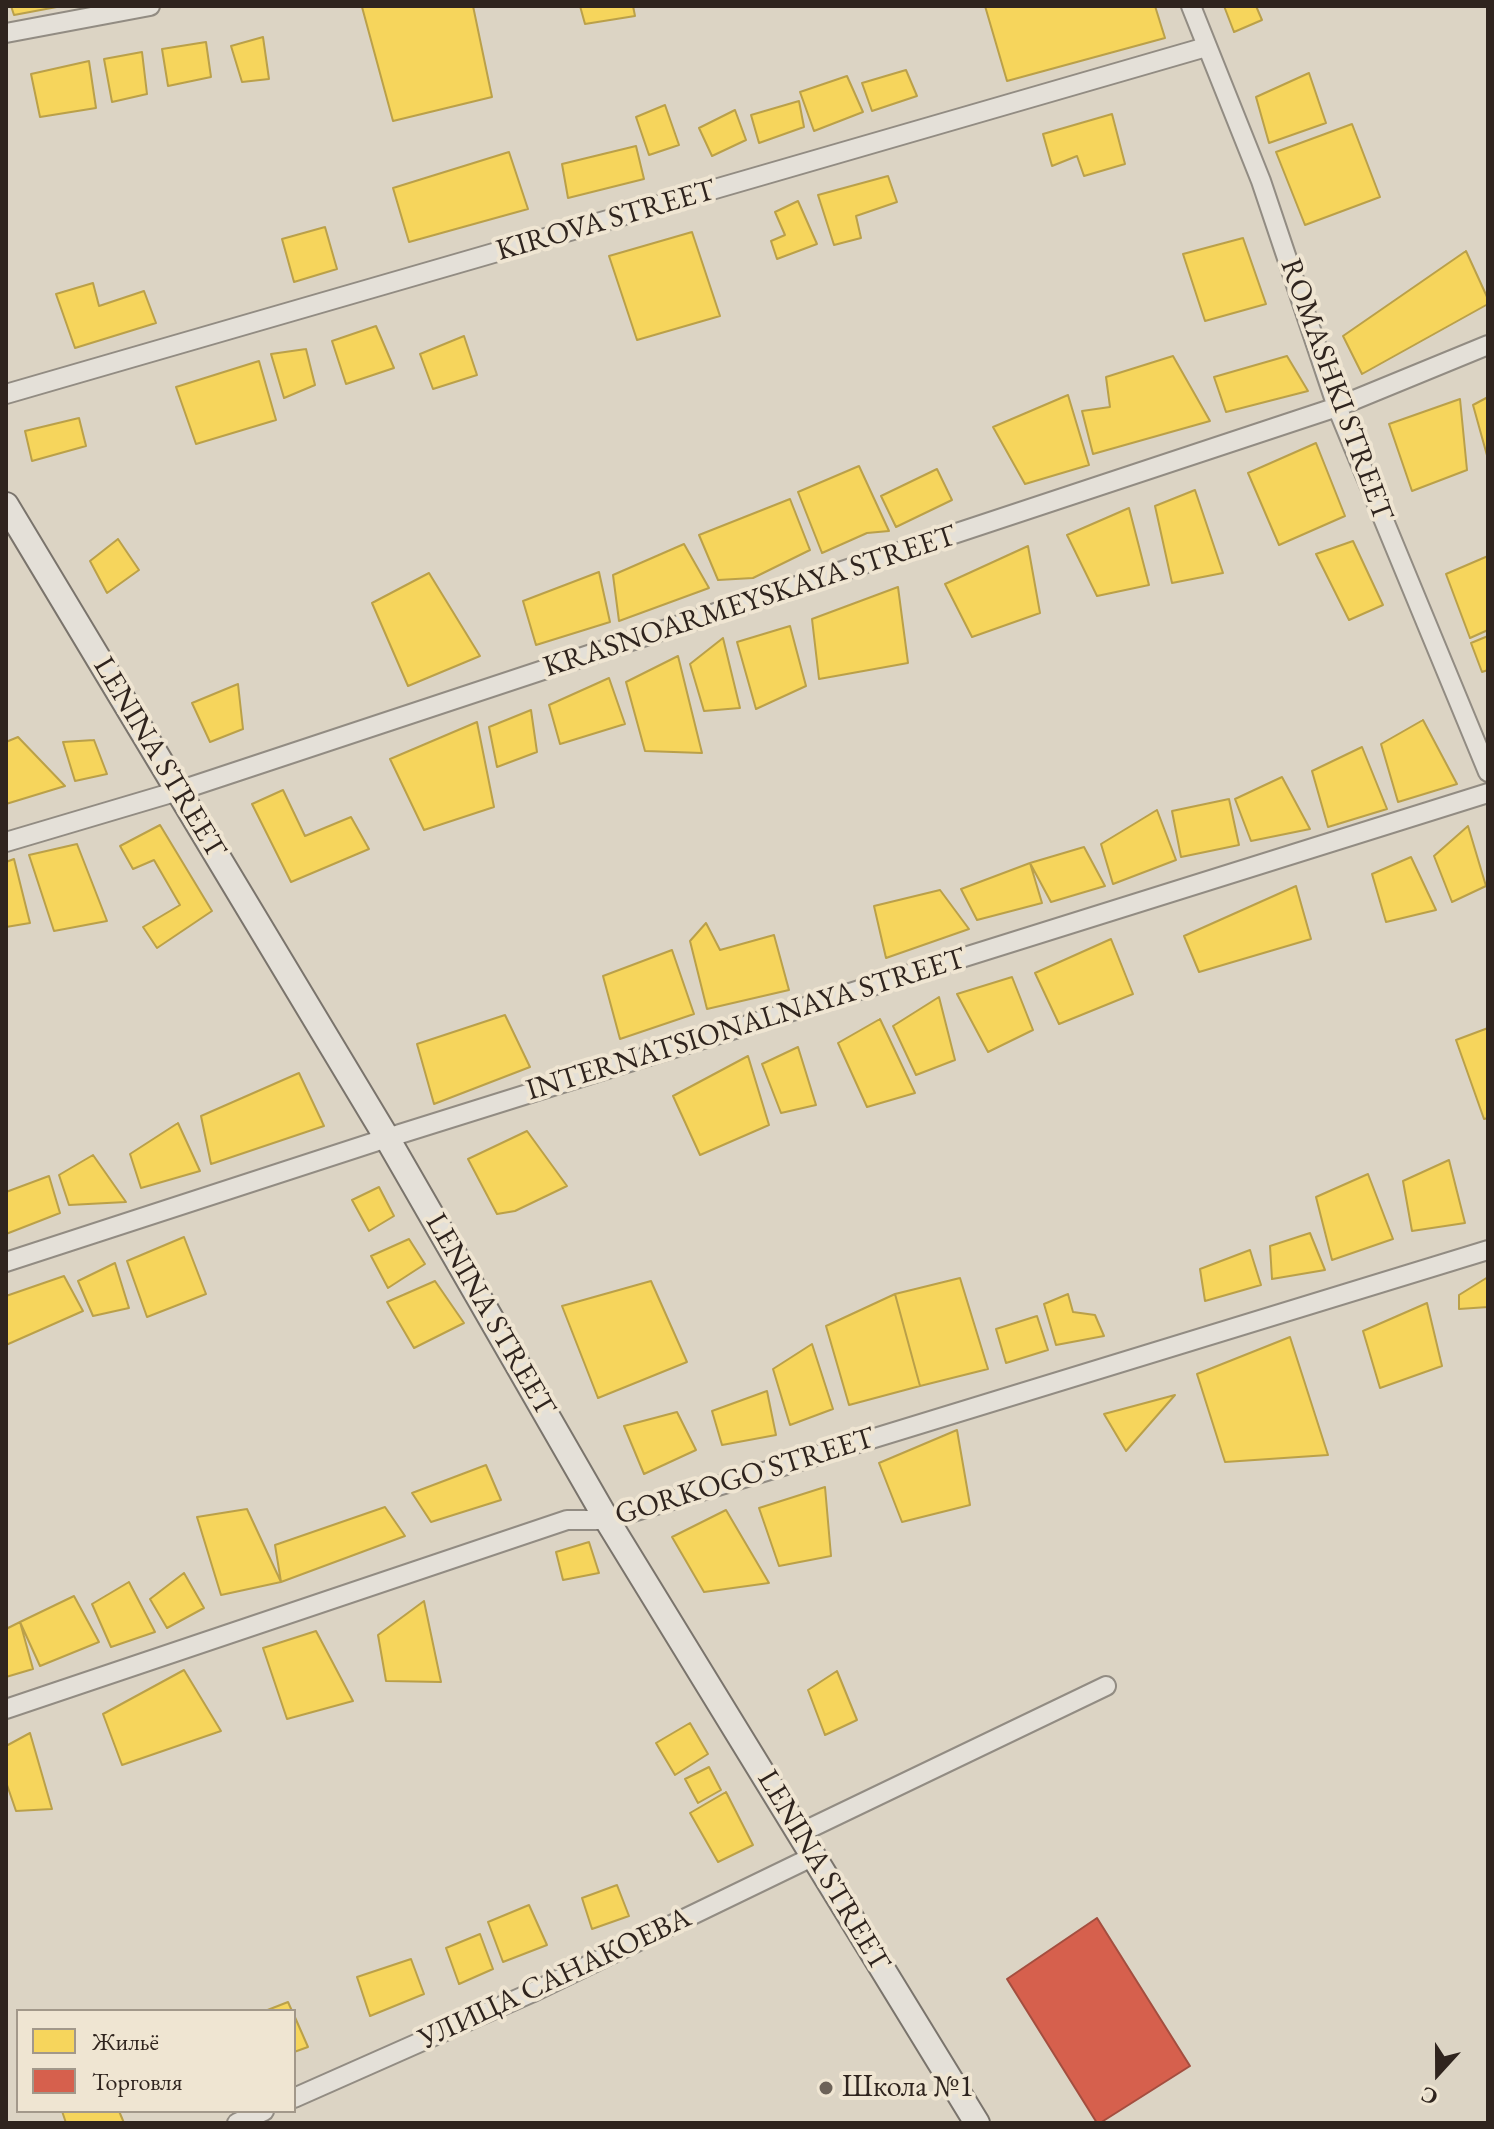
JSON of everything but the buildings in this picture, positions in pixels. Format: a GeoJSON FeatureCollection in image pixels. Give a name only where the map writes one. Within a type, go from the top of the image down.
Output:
{"type":"FeatureCollection","features":[{"type":"Feature","properties":{"kind":"street"},"geometry":{"type":"LineString","coordinates":[[6,33],[150,6]]}},
{"type":"Feature","properties":{"kind":"street","name":"ROMASHKI STREET"},"geometry":{"type":"LineString","coordinates":[[1191,6],[1261,181],[1337,407],[1488,772]]}},
{"type":"Feature","properties":{"kind":"street","name":"KIROVA STREET"},"geometry":{"type":"LineString","coordinates":[[6,394],[1206,47]]}},
{"type":"Feature","properties":{"kind":"street","name":"KRASNOARMEYSKAYA STREET"},"geometry":{"type":"LineString","coordinates":[[6,842],[178,791],[1337,407],[1488,345]]}},
{"type":"Feature","properties":{"kind":"street","name":"LENINA STREET"},"geometry":{"type":"LineString","coordinates":[[6,505],[387,1138],[607,1520],[977,2123]]}},
{"type":"Feature","properties":{"kind":"street","name":"INTERNATSIONALNAYA STREET"},"geometry":{"type":"LineString","coordinates":[[6,1262],[387,1138],[1488,793]]}},
{"type":"Feature","properties":{"kind":"street","name":"GORKOGO STREET"},"geometry":{"type":"LineString","coordinates":[[6,1709],[567,1520],[607,1520],[1488,1250]]}},
{"type":"Feature","properties":{"kind":"street"},"geometry":{"type":"LineString","coordinates":[[800,1833],[1106,1686]]}},
{"type":"Feature","properties":{"kind":"street","name":"УЛИЦА САНАКОЕВА"},"geometry":{"type":"LineString","coordinates":[[296,2097],[531,1993],[814,1856]]}},
{"type":"Feature","properties":{"kind":"street"},"geometry":{"type":"LineString","coordinates":[[237,2123],[260,2113]]}},
{"type":"Feature","properties":{"kind":"place","name":"Школа №1"},"geometry":{"type":"Point","coordinates":[826,2088]}}]}
